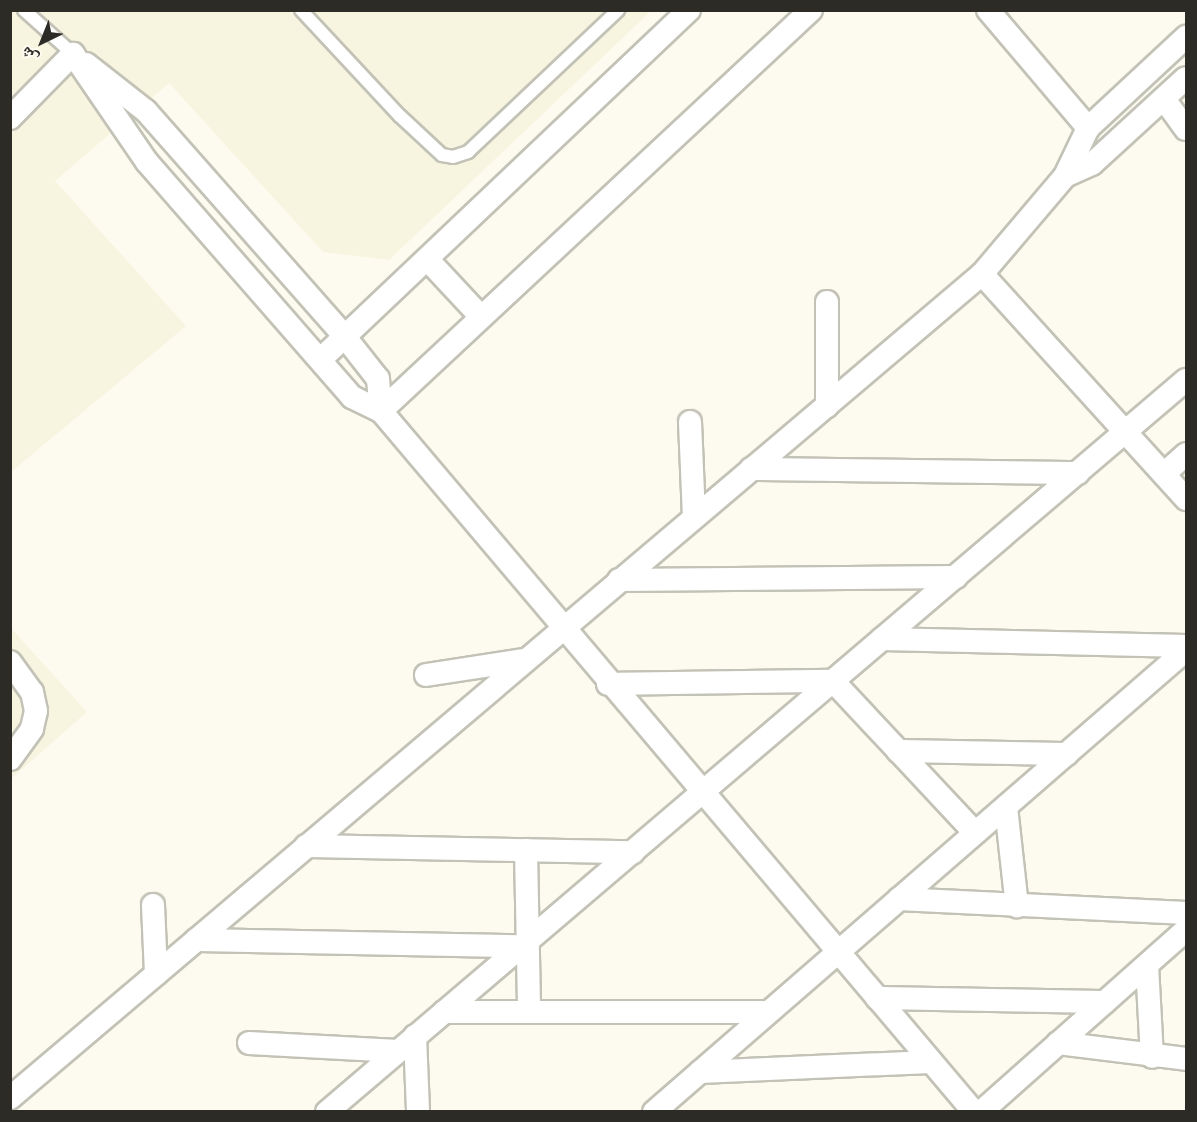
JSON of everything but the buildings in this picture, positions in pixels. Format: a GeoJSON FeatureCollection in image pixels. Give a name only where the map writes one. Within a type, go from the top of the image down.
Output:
{"type":"FeatureCollection","features":[{"type":"Feature","properties":{"kind":"street"},"geometry":{"type":"LineString","coordinates":[[321,359],[688,10]]}},
{"type":"Feature","properties":{"kind":"street"},"geometry":{"type":"LineString","coordinates":[[381,411],[811,10]]}},
{"type":"Feature","properties":{"kind":"street"},"geometry":{"type":"LineString","coordinates":[[988,10],[1088,128]]}},
{"type":"Feature","properties":{"kind":"street"},"geometry":{"type":"LineString","coordinates":[[10,1098],[523,660],[982,274],[1065,176],[1088,128],[1186,37]]}},
{"type":"Feature","properties":{"kind":"street"},"geometry":{"type":"LineString","coordinates":[[10,118],[73,54]]}},
{"type":"Feature","properties":{"kind":"street"},"geometry":{"type":"LineString","coordinates":[[73,54],[146,111],[345,337],[378,380],[381,411],[608,684],[974,1112]]}},
{"type":"Feature","properties":{"kind":"street"},"geometry":{"type":"LineString","coordinates":[[73,54],[147,162],[360,405],[381,411]]}},
{"type":"Feature","properties":{"kind":"street"},"geometry":{"type":"LineString","coordinates":[[1065,176],[1092,164],[1186,78]]}},
{"type":"Feature","properties":{"kind":"street"},"geometry":{"type":"LineString","coordinates":[[1164,99],[1186,129]]}},
{"type":"Feature","properties":{"kind":"street"},"geometry":{"type":"LineString","coordinates":[[147,162],[171,138]]}},
{"type":"Feature","properties":{"kind":"street"},"geometry":{"type":"LineString","coordinates":[[427,259],[480,317]]}},
{"type":"Feature","properties":{"kind":"street"},"geometry":{"type":"LineString","coordinates":[[982,274],[1186,499]]}},
{"type":"Feature","properties":{"kind":"street"},"geometry":{"type":"LineString","coordinates":[[827,302],[827,406]]}},
{"type":"Feature","properties":{"kind":"street"},"geometry":{"type":"LineString","coordinates":[[327,1112],[1186,380]]}},
{"type":"Feature","properties":{"kind":"street"},"geometry":{"type":"LineString","coordinates":[[690,422],[694,517]]}},
{"type":"Feature","properties":{"kind":"street"},"geometry":{"type":"LineString","coordinates":[[1164,474],[1186,454]]}},
{"type":"Feature","properties":{"kind":"street"},"geometry":{"type":"LineString","coordinates":[[752,469],[1078,473]]}},
{"type":"Feature","properties":{"kind":"street"},"geometry":{"type":"LineString","coordinates":[[619,580],[956,577]]}},
{"type":"Feature","properties":{"kind":"street"},"geometry":{"type":"LineString","coordinates":[[882,639],[1186,646]]}},
{"type":"Feature","properties":{"kind":"street"},"geometry":{"type":"LineString","coordinates":[[664,1107],[768,1012],[1186,650]]}},
{"type":"Feature","properties":{"kind":"street"},"geometry":{"type":"LineString","coordinates":[[426,675],[523,660]]}},
{"type":"Feature","properties":{"kind":"street"},"geometry":{"type":"LineString","coordinates":[[10,662],[32,692],[36,711],[32,729],[10,759]]}},
{"type":"Feature","properties":{"kind":"street"},"geometry":{"type":"LineString","coordinates":[[608,684],[833,681],[975,833]]}},
{"type":"Feature","properties":{"kind":"street"},"geometry":{"type":"LineString","coordinates":[[898,751],[1067,754]]}},
{"type":"Feature","properties":{"kind":"street"},"geometry":{"type":"LineString","coordinates":[[1006,807],[1017,906]]}},
{"type":"Feature","properties":{"kind":"street"},"geometry":{"type":"LineString","coordinates":[[306,846],[633,852]]}},
{"type":"Feature","properties":{"kind":"street"},"geometry":{"type":"LineString","coordinates":[[526,850],[529,1011]]}},
{"type":"Feature","properties":{"kind":"street"},"geometry":{"type":"LineString","coordinates":[[899,899],[1186,913]]}},
{"type":"Feature","properties":{"kind":"street"},"geometry":{"type":"LineString","coordinates":[[153,905],[156,974]]}},
{"type":"Feature","properties":{"kind":"street"},"geometry":{"type":"LineString","coordinates":[[981,1112],[1183,936]]}},
{"type":"Feature","properties":{"kind":"street"},"geometry":{"type":"LineString","coordinates":[[196,940],[526,943]]}},
{"type":"Feature","properties":{"kind":"street"},"geometry":{"type":"LineString","coordinates":[[1147,965],[1152,1057]]}},
{"type":"Feature","properties":{"kind":"street"},"geometry":{"type":"LineString","coordinates":[[877,998],[1105,1002]]}},
{"type":"Feature","properties":{"kind":"street"},"geometry":{"type":"LineString","coordinates":[[444,1012],[768,1012]]}},
{"type":"Feature","properties":{"kind":"street"},"geometry":{"type":"LineString","coordinates":[[415,1036],[418,1112]]}},
{"type":"Feature","properties":{"kind":"street"},"geometry":{"type":"LineString","coordinates":[[249,1043],[398,1051]]}},
{"type":"Feature","properties":{"kind":"street"},"geometry":{"type":"LineString","coordinates":[[1058,1043],[1152,1057],[1186,1059]]}},
{"type":"Feature","properties":{"kind":"street"},"geometry":{"type":"LineString","coordinates":[[700,1072],[931,1062]]}},
{"type":"Feature","properties":{"kind":"lane"},"geometry":{"type":"LineString","coordinates":[[24,10],[73,54]]}},
{"type":"Feature","properties":{"kind":"lane"},"geometry":{"type":"LineString","coordinates":[[304,11],[400,116],[442,155],[453,157],[468,153],[618,10]]}},
{"type":"Feature","properties":{"kind":"shaded area"},"geometry":{"type":"Polygon","coordinates":[[[11,11],[651,11],[389,260],[323,252],[169,83],[55,181],[186,326],[11,472],[11,11]]]}},
{"type":"Feature","properties":{"kind":"shaded area"},"geometry":{"type":"Polygon","coordinates":[[[10,627],[87,712],[11,779],[10,779],[10,627]]]}}]}
